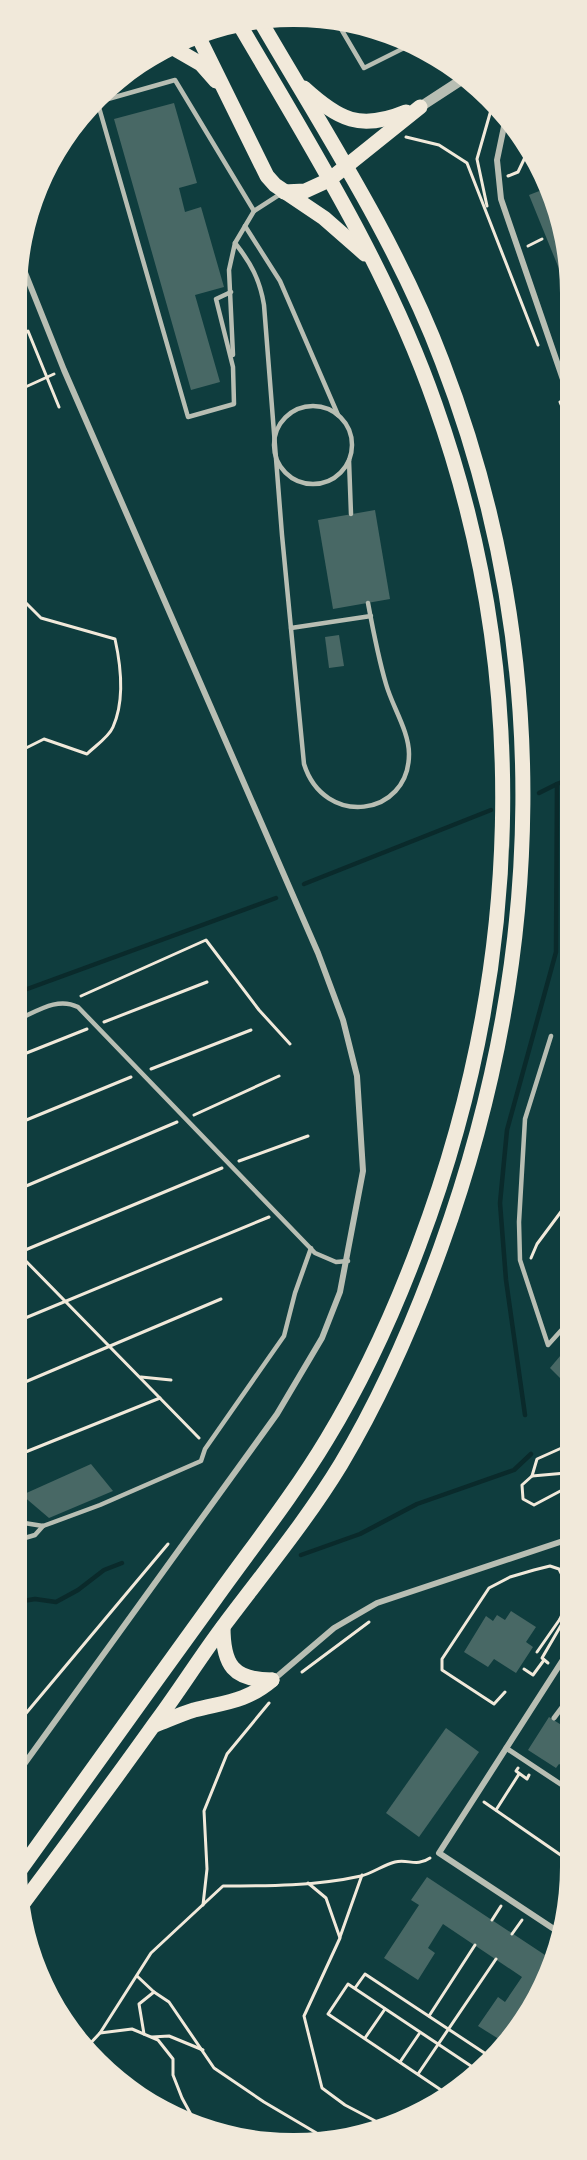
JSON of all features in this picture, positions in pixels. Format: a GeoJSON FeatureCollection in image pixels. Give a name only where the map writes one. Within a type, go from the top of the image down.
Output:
{"type":"FeatureCollection","features":[{"type":"Feature","properties":{"kind":"main road"},"geometry":{"type":"LineString","coordinates":[[29,1896],[155,1725],[341,1464],[415,1319],[455,1208],[481,1123],[513,965],[524,850],[523,725],[508,598],[498,545],[464,422],[442,359],[398,264],[346,168],[265,29]]}},
{"type":"Feature","properties":{"kind":"main road"},"geometry":{"type":"LineString","coordinates":[[27,1860],[327,1440],[393,1313],[438,1194],[470,1085],[491,979],[502,859],[502,740],[497,673],[478,552],[451,453],[435,403],[414,350],[374,262],[244,32]]}},
{"type":"Feature","properties":{"kind":"main road"},"geometry":{"type":"LineString","coordinates":[[202,43],[267,176],[284,192],[324,218],[374,262]]}},
{"type":"Feature","properties":{"kind":"main road"},"geometry":{"type":"LineString","coordinates":[[180,52],[201,64],[231,100]]}},
{"type":"Feature","properties":{"kind":"main road"},"geometry":{"type":"LineString","coordinates":[[293,78],[334,114],[361,122],[390,119],[420,107]]}},
{"type":"Feature","properties":{"kind":"main road"},"geometry":{"type":"LineString","coordinates":[[284,192],[305,191],[329,180],[420,107]]}},
{"type":"Feature","properties":{"kind":"main road"},"geometry":{"type":"LineString","coordinates":[[223,1627],[227,1660],[237,1674],[250,1680],[272,1680]]}},
{"type":"Feature","properties":{"kind":"main road"},"geometry":{"type":"LineString","coordinates":[[155,1725],[194,1710],[236,1702],[261,1690],[272,1680]]}},
{"type":"Feature","properties":{"kind":"street"},"geometry":{"type":"LineString","coordinates":[[420,107],[457,83]]}},
{"type":"Feature","properties":{"kind":"street"},"geometry":{"type":"LineString","coordinates":[[503,129],[498,149],[497,180],[560,370]]}},
{"type":"Feature","properties":{"kind":"street"},"geometry":{"type":"LineString","coordinates":[[27,1760],[277,1414],[322,1338],[340,1292],[348,1261],[363,1171],[357,1076],[343,1020],[313,943],[64,370],[28,280]]}},
{"type":"Feature","properties":{"kind":"street"},"geometry":{"type":"LineString","coordinates":[[272,1680],[334,1628],[369,1607],[560,1542]]}},
{"type":"Feature","properties":{"kind":"street"},"geometry":{"type":"LineString","coordinates":[[553,1928],[439,1852],[560,1664]]}},
{"type":"Feature","properties":{"kind":"street"},"geometry":{"type":"LineString","coordinates":[[554,1718],[560,1710]]}},
{"type":"Feature","properties":{"kind":"street"},"geometry":{"type":"LineString","coordinates":[[507,1748],[560,1783]]}},
{"type":"Feature","properties":{"kind":"lane"},"geometry":{"type":"LineString","coordinates":[[345,32],[364,68],[401,50]]}},
{"type":"Feature","properties":{"kind":"lane"},"geometry":{"type":"LineString","coordinates":[[111,100],[176,80],[254,211]]}},
{"type":"Feature","properties":{"kind":"lane"},"geometry":{"type":"LineString","coordinates":[[102,109],[188,417],[234,404],[229,270],[235,243],[254,211],[284,192]]}},
{"type":"Feature","properties":{"kind":"lane"},"geometry":{"type":"LineString","coordinates":[[245,226],[280,281],[338,415],[351,435],[349,460],[351,514]]}},
{"type":"Feature","properties":{"kind":"lane"},"geometry":{"type":"LineString","coordinates":[[235,243],[252,264],[261,283],[304,764],[308,777],[316,789],[331,801],[349,807],[368,807],[394,792],[406,771],[409,753],[405,735],[386,684],[368,603]]}},
{"type":"Feature","properties":{"kind":"lane"},"geometry":{"type":"LineString","coordinates":[[231,292],[216,299],[233,367]]}},
{"type":"Feature","properties":{"kind":"lane"},"geometry":{"type":"LineString","coordinates":[[338,415],[317,406],[295,411],[279,427],[275,450],[286,472],[308,483],[321,483],[333,479],[343,471],[349,460]]}},
{"type":"Feature","properties":{"kind":"lane"},"geometry":{"type":"LineString","coordinates":[[291,628],[371,616]]}},
{"type":"Feature","properties":{"kind":"lane"},"geometry":{"type":"LineString","coordinates":[[27,1015],[58,1002],[69,1002],[78,1008],[311,1248],[321,1257],[336,1262],[348,1261]]}},
{"type":"Feature","properties":{"kind":"lane"},"geometry":{"type":"LineString","coordinates":[[551,1036],[525,1119],[519,1222],[520,1260],[548,1345],[560,1332]]}},
{"type":"Feature","properties":{"kind":"lane"},"geometry":{"type":"LineString","coordinates":[[27,1537],[35,1535],[43,1526],[100,1505],[201,1461],[207,1446],[284,1336],[295,1293],[311,1248]]}},
{"type":"Feature","properties":{"kind":"lane"},"geometry":{"type":"LineString","coordinates":[[27,1523],[43,1526]]}},
{"type":"Feature","properties":{"kind":"path"},"geometry":{"type":"LineString","coordinates":[[488,211],[477,159],[489,113]]}},
{"type":"Feature","properties":{"kind":"path"},"geometry":{"type":"LineString","coordinates":[[380,139],[405,137],[439,145],[467,163],[488,211],[542,355]]}},
{"type":"Feature","properties":{"kind":"path"},"geometry":{"type":"LineString","coordinates":[[497,180],[518,172],[524,160]]}},
{"type":"Feature","properties":{"kind":"path"},"geometry":{"type":"LineString","coordinates":[[519,250],[542,239]]}},
{"type":"Feature","properties":{"kind":"path"},"geometry":{"type":"LineString","coordinates":[[27,332],[59,408]]}},
{"type":"Feature","properties":{"kind":"path"},"geometry":{"type":"LineString","coordinates":[[27,386],[64,370]]}},
{"type":"Feature","properties":{"kind":"path"},"geometry":{"type":"LineString","coordinates":[[27,604],[41,618],[115,639],[120,661],[120,695],[113,728],[87,754],[44,739],[27,748]]}},
{"type":"Feature","properties":{"kind":"path"},"geometry":{"type":"LineString","coordinates":[[69,1002],[206,940],[259,1011],[290,1044]]}},
{"type":"Feature","properties":{"kind":"path"},"geometry":{"type":"LineString","coordinates":[[27,1053],[207,982]]}},
{"type":"Feature","properties":{"kind":"path"},"geometry":{"type":"LineString","coordinates":[[27,1119],[251,1030]]}},
{"type":"Feature","properties":{"kind":"path"},"geometry":{"type":"LineString","coordinates":[[27,1186],[186,1119],[279,1076]]}},
{"type":"Feature","properties":{"kind":"path"},"geometry":{"type":"LineString","coordinates":[[27,1249],[230,1164],[308,1136]]}},
{"type":"Feature","properties":{"kind":"path"},"geometry":{"type":"LineString","coordinates":[[27,1317],[278,1214]]}},
{"type":"Feature","properties":{"kind":"path"},"geometry":{"type":"LineString","coordinates":[[526,1280],[537,1244],[560,1214]]}},
{"type":"Feature","properties":{"kind":"path"},"geometry":{"type":"LineString","coordinates":[[27,1262],[207,1446]]}},
{"type":"Feature","properties":{"kind":"path"},"geometry":{"type":"LineString","coordinates":[[27,1381],[221,1299]]}},
{"type":"Feature","properties":{"kind":"path"},"geometry":{"type":"LineString","coordinates":[[139,1376],[171,1380]]}},
{"type":"Feature","properties":{"kind":"path"},"geometry":{"type":"LineString","coordinates":[[27,1451],[160,1398]]}},
{"type":"Feature","properties":{"kind":"path"},"geometry":{"type":"LineString","coordinates":[[560,1449],[537,1459],[532,1476],[522,1485],[523,1499],[534,1505],[560,1491]]}},
{"type":"Feature","properties":{"kind":"path"},"geometry":{"type":"LineString","coordinates":[[532,1476],[560,1474]]}},
{"type":"Feature","properties":{"kind":"path"},"geometry":{"type":"LineString","coordinates":[[27,1712],[170,1542]]}},
{"type":"Feature","properties":{"kind":"path"},"geometry":{"type":"LineString","coordinates":[[505,1692],[494,1704],[442,1670],[442,1659],[489,1588],[510,1577],[550,1566],[558,1569],[560,1572]]}},
{"type":"Feature","properties":{"kind":"path"},"geometry":{"type":"LineString","coordinates":[[537,1652],[560,1619]]}},
{"type":"Feature","properties":{"kind":"path"},"geometry":{"type":"LineString","coordinates":[[293,1678],[372,1620]]}},
{"type":"Feature","properties":{"kind":"path"},"geometry":{"type":"LineString","coordinates":[[524,1669],[533,1675],[544,1660],[542,1658],[560,1627]]}},
{"type":"Feature","properties":{"kind":"path"},"geometry":{"type":"LineString","coordinates":[[544,1660],[556,1670]]}},
{"type":"Feature","properties":{"kind":"path"},"geometry":{"type":"LineString","coordinates":[[203,1905],[207,1869],[204,1811],[227,1754],[269,1703]]}},
{"type":"Feature","properties":{"kind":"path"},"geometry":{"type":"LineString","coordinates":[[496,1810],[519,1774]]}},
{"type":"Feature","properties":{"kind":"path"},"geometry":{"type":"LineString","coordinates":[[476,1796],[560,1855]]}},
{"type":"Feature","properties":{"kind":"path"},"geometry":{"type":"LineString","coordinates":[[92,2041],[152,1953],[223,1886],[282,1886],[362,1875],[397,1861],[422,1864],[439,1852]]}},
{"type":"Feature","properties":{"kind":"path"},"geometry":{"type":"LineString","coordinates":[[362,1875],[339,1938],[304,2016],[322,2088],[345,2105],[374,2120]]}},
{"type":"Feature","properties":{"kind":"path"},"geometry":{"type":"LineString","coordinates":[[308,1883],[326,1898],[339,1938]]}},
{"type":"Feature","properties":{"kind":"path"},"geometry":{"type":"LineString","coordinates":[[492,1920],[507,1897]]}},
{"type":"Feature","properties":{"kind":"path"},"geometry":{"type":"LineString","coordinates":[[513,1934],[528,1911]]}},
{"type":"Feature","properties":{"kind":"path"},"geometry":{"type":"LineString","coordinates":[[429,2016],[475,1946]]}},
{"type":"Feature","properties":{"kind":"path"},"geometry":{"type":"LineString","coordinates":[[418,2074],[496,1959]]}},
{"type":"Feature","properties":{"kind":"path"},"geometry":{"type":"LineString","coordinates":[[355,1988],[365,1974],[484,2053]]}},
{"type":"Feature","properties":{"kind":"path"},"geometry":{"type":"LineString","coordinates":[[137,1976],[169,2002],[214,2068],[264,2102],[314,2132]]}},
{"type":"Feature","properties":{"kind":"path"},"geometry":{"type":"LineString","coordinates":[[440,2089],[328,2014],[348,1984],[471,2065]]}},
{"type":"Feature","properties":{"kind":"path"},"geometry":{"type":"LineString","coordinates":[[144,2034],[139,2004],[154,1992]]}},
{"type":"Feature","properties":{"kind":"path"},"geometry":{"type":"LineString","coordinates":[[365,2038],[385,2009]]}},
{"type":"Feature","properties":{"kind":"path"},"geometry":{"type":"LineString","coordinates":[[100,2033],[132,2029],[158,2040],[172,2059],[173,2075],[190,2112]]}},
{"type":"Feature","properties":{"kind":"path"},"geometry":{"type":"LineString","coordinates":[[400,2062],[420,2033]]}},
{"type":"Feature","properties":{"kind":"path"},"geometry":{"type":"LineString","coordinates":[[150,2037],[169,2036],[203,2050]]}},
{"type":"Feature","properties":{"kind":"building"},"geometry":{"type":"Polygon","coordinates":[[[174,103],[197,183],[179,188],[185,212],[201,207],[224,287],[195,295],[220,382],[191,390],[114,119],[174,103]]]}},
{"type":"Feature","properties":{"kind":"building"},"geometry":{"type":"Polygon","coordinates":[[[540,192],[551,225],[558,267],[529,195],[540,192]]]}},
{"type":"Feature","properties":{"kind":"building"},"geometry":{"type":"Polygon","coordinates":[[[375,510],[390,599],[333,609],[318,520],[375,510]]]}},
{"type":"Feature","properties":{"kind":"building"},"geometry":{"type":"Polygon","coordinates":[[[339,635],[344,666],[329,668],[325,637],[339,635]]]}},
{"type":"Feature","properties":{"kind":"building"},"geometry":{"type":"Polygon","coordinates":[[[560,1356],[560,1378],[550,1368],[560,1356]]]}},
{"type":"Feature","properties":{"kind":"building"},"geometry":{"type":"Polygon","coordinates":[[[91,1464],[113,1491],[49,1518],[27,1499],[27,1493],[91,1464]]]}},
{"type":"Feature","properties":{"kind":"building"},"geometry":{"type":"Polygon","coordinates":[[[511,1611],[536,1627],[526,1642],[533,1647],[516,1673],[494,1659],[488,1667],[464,1652],[486,1616],[493,1621],[497,1615],[505,1620],[511,1611]]]}},
{"type":"Feature","properties":{"kind":"building"},"geometry":{"type":"Polygon","coordinates":[[[549,1717],[560,1724],[560,1765],[556,1768],[528,1750],[549,1717]]]}},
{"type":"Feature","properties":{"kind":"building"},"geometry":{"type":"Polygon","coordinates":[[[446,1728],[479,1752],[419,1837],[386,1813],[446,1728]]]}},
{"type":"Feature","properties":{"kind":"building"},"geometry":{"type":"Polygon","coordinates":[[[427,1877],[545,1955],[524,2000],[497,2038],[478,2026],[498,1997],[505,2002],[522,1977],[443,1924],[428,1948],[435,1953],[418,1980],[384,1958],[419,1905],[411,1900],[427,1877]]]}},
{"type":"Feature","properties":{"kind":"waterway"},"geometry":{"type":"LineString","coordinates":[[525,1415],[506,1280],[500,1203],[507,1130],[556,952],[557,784],[560,783]]}},
{"type":"Feature","properties":{"kind":"waterway"},"geometry":{"type":"LineString","coordinates":[[539,793],[557,784]]}},
{"type":"Feature","properties":{"kind":"waterway"},"geometry":{"type":"LineString","coordinates":[[304,884],[491,810]]}},
{"type":"Feature","properties":{"kind":"waterway"},"geometry":{"type":"LineString","coordinates":[[27,989],[276,898]]}},
{"type":"Feature","properties":{"kind":"waterway"},"geometry":{"type":"LineString","coordinates":[[301,1555],[360,1534],[417,1504],[514,1470],[531,1454]]}},
{"type":"Feature","properties":{"kind":"waterway"},"geometry":{"type":"LineString","coordinates":[[27,1600],[56,1602],[78,1590],[104,1570],[122,1563]]}}]}
